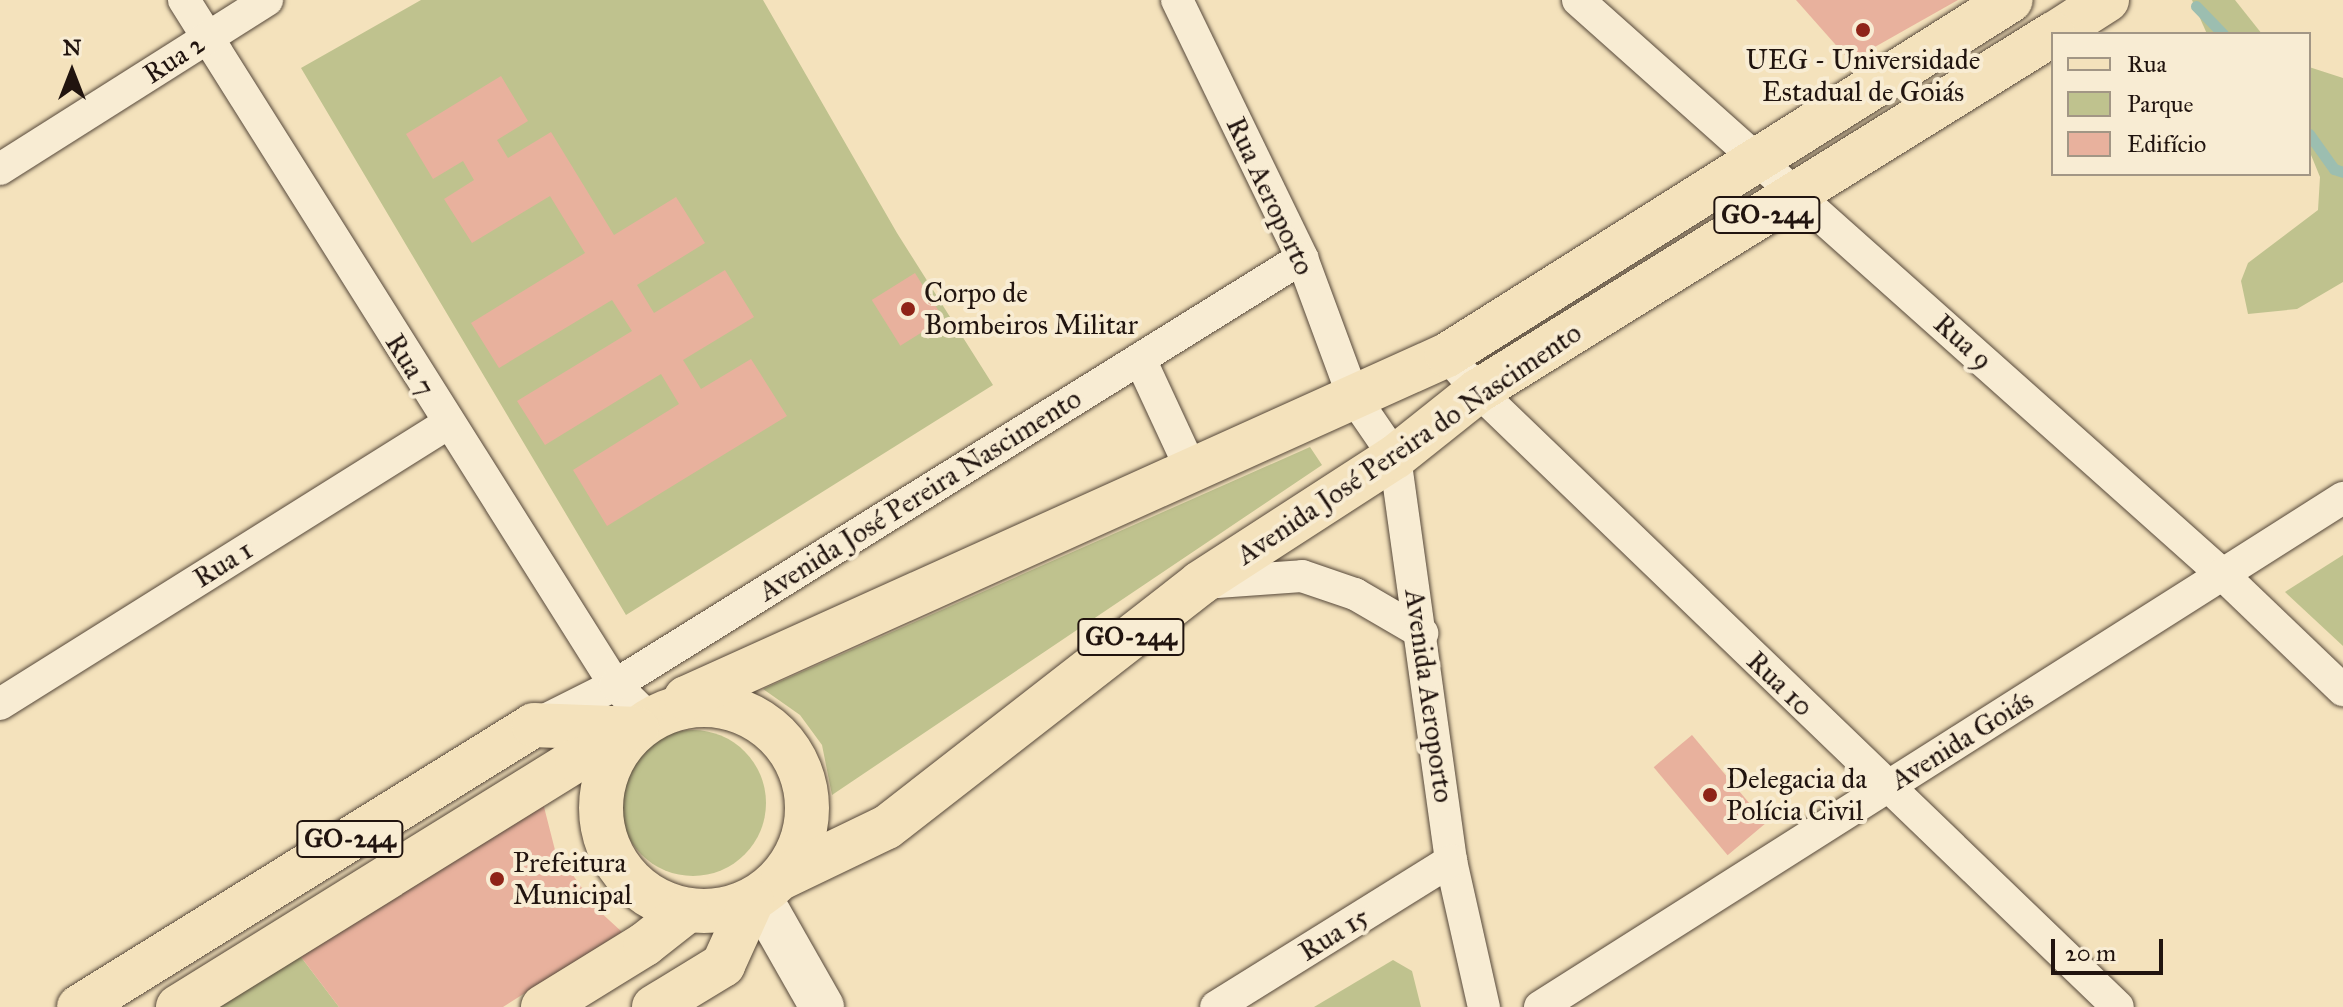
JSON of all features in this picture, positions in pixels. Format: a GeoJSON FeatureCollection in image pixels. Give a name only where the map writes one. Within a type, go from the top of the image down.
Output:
{"type":"FeatureCollection","features":[{"type":"Feature","properties":{"kind":"main road","name":"Avenida José Pereira do Nascimento"},"geometry":{"type":"LineString","coordinates":[[2011,0],[1447,355],[686,698],[645,729],[601,791],[601,824],[611,855],[630,881],[656,901],[687,911],[720,911],[887,827],[1200,583],[1395,457],[1478,391],[1800,195],[2051,35]]}},
{"type":"Feature","properties":{"kind":"main road","name":"Avenida José Pereira do Nascimento"},"geometry":{"type":"LineString","coordinates":[[2056,32],[2107,0]]}},
{"type":"Feature","properties":{"kind":"main road","name":"GO-244"},"geometry":{"type":"LineString","coordinates":[[178,1007],[577,760],[645,729],[714,705],[745,712],[773,730],[794,755],[807,785],[808,818],[800,849],[765,891],[723,965],[654,1007]]}},
{"type":"Feature","properties":{"kind":"main road","name":"GO-244"},"geometry":{"type":"LineString","coordinates":[[534,725],[645,729]]}},
{"type":"Feature","properties":{"kind":"main road","name":"Avenida José Pereira Nascimento"},"geometry":{"type":"LineString","coordinates":[[79,1007],[534,725]]}},
{"type":"Feature","properties":{"kind":"main road"},"geometry":{"type":"LineString","coordinates":[[543,1007],[645,944],[687,911]]}},
{"type":"Feature","properties":{"kind":"street","name":"Rua 7"},"geometry":{"type":"LineString","coordinates":[[184,0],[447,424],[645,729]]}},
{"type":"Feature","properties":{"kind":"street","name":"Rua 2"},"geometry":{"type":"LineString","coordinates":[[0,169],[267,0]]}},
{"type":"Feature","properties":{"kind":"street","name":"Rua Aeroporto"},"geometry":{"type":"LineString","coordinates":[[1177,0],[1302,258],[1353,396]]}},
{"type":"Feature","properties":{"kind":"street","name":"Rua 9"},"geometry":{"type":"LineString","coordinates":[[1578,0],[2222,574],[2343,690]]}},
{"type":"Feature","properties":{"kind":"street","name":"Avenida José Pereira Nascimento"},"geometry":{"type":"LineString","coordinates":[[534,725],[615,685],[1302,258]]}},
{"type":"Feature","properties":{"kind":"street","name":"Rua 10"},"geometry":{"type":"LineString","coordinates":[[1447,355],[1478,391],[2118,1007]]}},
{"type":"Feature","properties":{"kind":"street"},"geometry":{"type":"LineString","coordinates":[[1140,359],[1191,469]]}},
{"type":"Feature","properties":{"kind":"street","name":"Avenida Aeroporto"},"geometry":{"type":"LineString","coordinates":[[1353,396],[1395,457],[1422,633],[1451,861],[1484,1007]]}},
{"type":"Feature","properties":{"kind":"street","name":"Rua 1"},"geometry":{"type":"LineString","coordinates":[[0,704],[447,424]]}},
{"type":"Feature","properties":{"kind":"street","name":"Avenida Goiás"},"geometry":{"type":"LineString","coordinates":[[1540,1007],[2343,498]]}},
{"type":"Feature","properties":{"kind":"street"},"geometry":{"type":"LineString","coordinates":[[1200,583],[1302,576],[1355,594],[1422,633]]}},
{"type":"Feature","properties":{"kind":"street","name":"Rua 15"},"geometry":{"type":"LineString","coordinates":[[1216,1007],[1451,861]]}},
{"type":"Feature","properties":{"kind":"street"},"geometry":{"type":"LineString","coordinates":[[765,891],[822,1007]]}},
{"type":"Feature","properties":{"kind":"green space"},"geometry":{"type":"Polygon","coordinates":[[[421,0],[763,0],[897,233],[993,385],[626,615],[301,68],[421,0]]]}},
{"type":"Feature","properties":{"kind":"green space"},"geometry":{"type":"Polygon","coordinates":[[[2192,0],[2235,0],[2260,32],[2206,32],[2192,0]]]}},
{"type":"Feature","properties":{"kind":"green space"},"geometry":{"type":"Polygon","coordinates":[[[2311,68],[2343,78],[2343,282],[2297,309],[2248,314],[2241,281],[2248,263],[2318,210],[2320,177],[2311,155],[2311,68]]]}},
{"type":"Feature","properties":{"kind":"green space"},"geometry":{"type":"Polygon","coordinates":[[[1310,447],[1322,465],[832,795],[822,745],[800,715],[763,689],[1310,447]]]}},
{"type":"Feature","properties":{"kind":"green space"},"geometry":{"type":"Polygon","coordinates":[[[2343,555],[2343,646],[2285,592],[2343,555]]]}},
{"type":"Feature","properties":{"kind":"green space"},"geometry":{"type":"Polygon","coordinates":[[[693,730],[721,736],[744,752],[760,775],[766,803],[760,831],[744,854],[721,870],[693,876],[665,870],[642,854],[626,831],[620,803],[626,775],[642,752],[665,736],[693,730]]]}},
{"type":"Feature","properties":{"kind":"green space"},"geometry":{"type":"Polygon","coordinates":[[[298,953],[339,1007],[212,1007],[298,953]]]}},
{"type":"Feature","properties":{"kind":"green space"},"geometry":{"type":"Polygon","coordinates":[[[1393,960],[1412,971],[1421,1007],[1314,1007],[1393,960]]]}},
{"type":"Feature","properties":{"kind":"building","name":"UEG - Universidade Estadual de Goiás"},"geometry":{"type":"Polygon","coordinates":[[[1796,0],[1958,0],[1850,61],[1796,0]]]}},
{"type":"Feature","properties":{"kind":"building"},"geometry":{"type":"Polygon","coordinates":[[[501,76],[528,121],[497,140],[508,158],[551,132],[614,235],[676,197],[705,243],[637,285],[654,313],[725,270],[754,317],[683,360],[701,389],[751,359],[787,416],[607,526],[573,470],[679,404],[661,374],[545,445],[517,401],[632,331],[612,300],[499,368],[471,323],[585,253],[550,196],[472,243],[444,199],[474,180],[463,161],[433,179],[406,134],[501,76]]]}},
{"type":"Feature","properties":{"kind":"building","name":"Corpo de Bombeiros Militar"},"geometry":{"type":"Polygon","coordinates":[[[915,273],[944,319],[900,346],[872,300],[915,273]]]}},
{"type":"Feature","properties":{"kind":"building","name":"Delegacia da Polícia Civil"},"geometry":{"type":"Polygon","coordinates":[[[1692,735],[1766,823],[1728,855],[1654,767],[1692,735]]]}},
{"type":"Feature","properties":{"kind":"building","name":"Prefeitura Municipal"},"geometry":{"type":"Polygon","coordinates":[[[543,803],[555,850],[597,909],[622,932],[503,1007],[339,1007],[298,953],[543,803]]]}},
{"type":"Feature","properties":{"kind":"waterway"},"geometry":{"type":"LineString","coordinates":[[2196,6],[2221,32]]}},
{"type":"Feature","properties":{"kind":"waterway"},"geometry":{"type":"LineString","coordinates":[[2311,137],[2334,169],[2343,172]]}},
{"type":"Feature","properties":{"kind":"place","name":"UEG - Universidade Estadual de Goiás"},"geometry":{"type":"Point","coordinates":[1863,30]}},
{"type":"Feature","properties":{"kind":"place","name":"Corpo de Bombeiros Militar"},"geometry":{"type":"Point","coordinates":[908,309]}},
{"type":"Feature","properties":{"kind":"place","name":"Delegacia da Polícia Civil"},"geometry":{"type":"Point","coordinates":[1710,795]}},
{"type":"Feature","properties":{"kind":"place","name":"Prefeitura Municipal"},"geometry":{"type":"Point","coordinates":[497,879]}}]}
